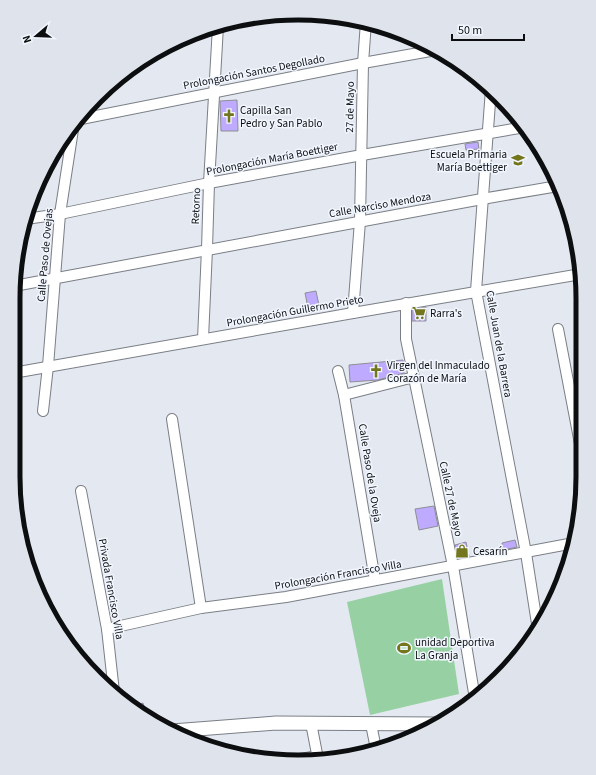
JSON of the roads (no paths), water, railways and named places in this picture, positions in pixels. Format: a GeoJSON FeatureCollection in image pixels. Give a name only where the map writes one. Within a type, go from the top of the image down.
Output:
{"type":"FeatureCollection","features":[{"type":"Feature","properties":{"kind":"street","name":"27 de Mayo"},"geometry":{"type":"LineString","coordinates":[[353,312],[360,221],[363,63],[366,28]]}},
{"type":"Feature","properties":{"kind":"street","name":"Retorno"},"geometry":{"type":"LineString","coordinates":[[203,339],[209,183],[218,32]]}},
{"type":"Feature","properties":{"kind":"street","name":"Prolongación Santos Degollado"},"geometry":{"type":"LineString","coordinates":[[87,118],[426,52]]}},
{"type":"Feature","properties":{"kind":"street","name":"Calle Juan de la Barrera"},"geometry":{"type":"LineString","coordinates":[[490,97],[476,291],[526,553],[536,620]]}},
{"type":"Feature","properties":{"kind":"street","name":"Prolongación María Boettiger"},"geometry":{"type":"LineString","coordinates":[[32,218],[60,214],[209,183],[518,128]]}},
{"type":"Feature","properties":{"kind":"street","name":"Calle Paso de Ovejas"},"geometry":{"type":"LineString","coordinates":[[43,411],[60,214],[72,137]]}},
{"type":"Feature","properties":{"kind":"street","name":"Calle Narciso Mendoza"},"geometry":{"type":"LineString","coordinates":[[21,285],[360,221],[553,187]]}},
{"type":"Feature","properties":{"kind":"street","name":"Prolongación Guillermo Prieto"},"geometry":{"type":"LineString","coordinates":[[20,372],[353,312],[575,275]]}},
{"type":"Feature","properties":{"kind":"street","name":"Calle 27 de Mayo"},"geometry":{"type":"LineString","coordinates":[[406,304],[406,339],[453,566],[474,692]]}},
{"type":"Feature","properties":{"kind":"street"},"geometry":{"type":"LineString","coordinates":[[558,329],[576,427]]}},
{"type":"Feature","properties":{"kind":"street","name":"Calle Paso de la Oveja"},"geometry":{"type":"LineString","coordinates":[[338,370],[344,395],[375,580]]}},
{"type":"Feature","properties":{"kind":"street"},"geometry":{"type":"LineString","coordinates":[[344,395],[414,378]]}},
{"type":"Feature","properties":{"kind":"street"},"geometry":{"type":"LineString","coordinates":[[172,419],[200,608]]}},
{"type":"Feature","properties":{"kind":"street","name":"Privada Francisco Villa"},"geometry":{"type":"LineString","coordinates":[[81,491],[107,629],[113,684]]}},
{"type":"Feature","properties":{"kind":"street","name":"Prolongación Francisco Villa"},"geometry":{"type":"LineString","coordinates":[[107,629],[200,608],[286,597],[568,544]]}},
{"type":"Feature","properties":{"kind":"street"},"geometry":{"type":"LineString","coordinates":[[184,730],[276,723],[425,724]]}},
{"type":"Feature","properties":{"kind":"street"},"geometry":{"type":"LineString","coordinates":[[312,723],[317,754]]}},
{"type":"Feature","properties":{"kind":"street"},"geometry":{"type":"LineString","coordinates":[[371,724],[375,744]]}},
{"type":"Feature","properties":{"kind":"place","name":"Capilla San Pedro y San Pablo"},"geometry":{"type":"Point","coordinates":[229,116]}},
{"type":"Feature","properties":{"kind":"place","name":"Escuela Primaria María Boettiger"},"geometry":{"type":"Point","coordinates":[518,160]}},
{"type":"Feature","properties":{"kind":"place","name":"Rarra's"},"geometry":{"type":"Point","coordinates":[419,313]}},
{"type":"Feature","properties":{"kind":"place","name":"Virgen del Inmaculado Corazón de María"},"geometry":{"type":"Point","coordinates":[376,371]}},
{"type":"Feature","properties":{"kind":"place","name":"Cesarín"},"geometry":{"type":"Point","coordinates":[462,551]}},
{"type":"Feature","properties":{"kind":"place","name":"unidad Deportiva La Granja"},"geometry":{"type":"Point","coordinates":[404,648]}}]}
